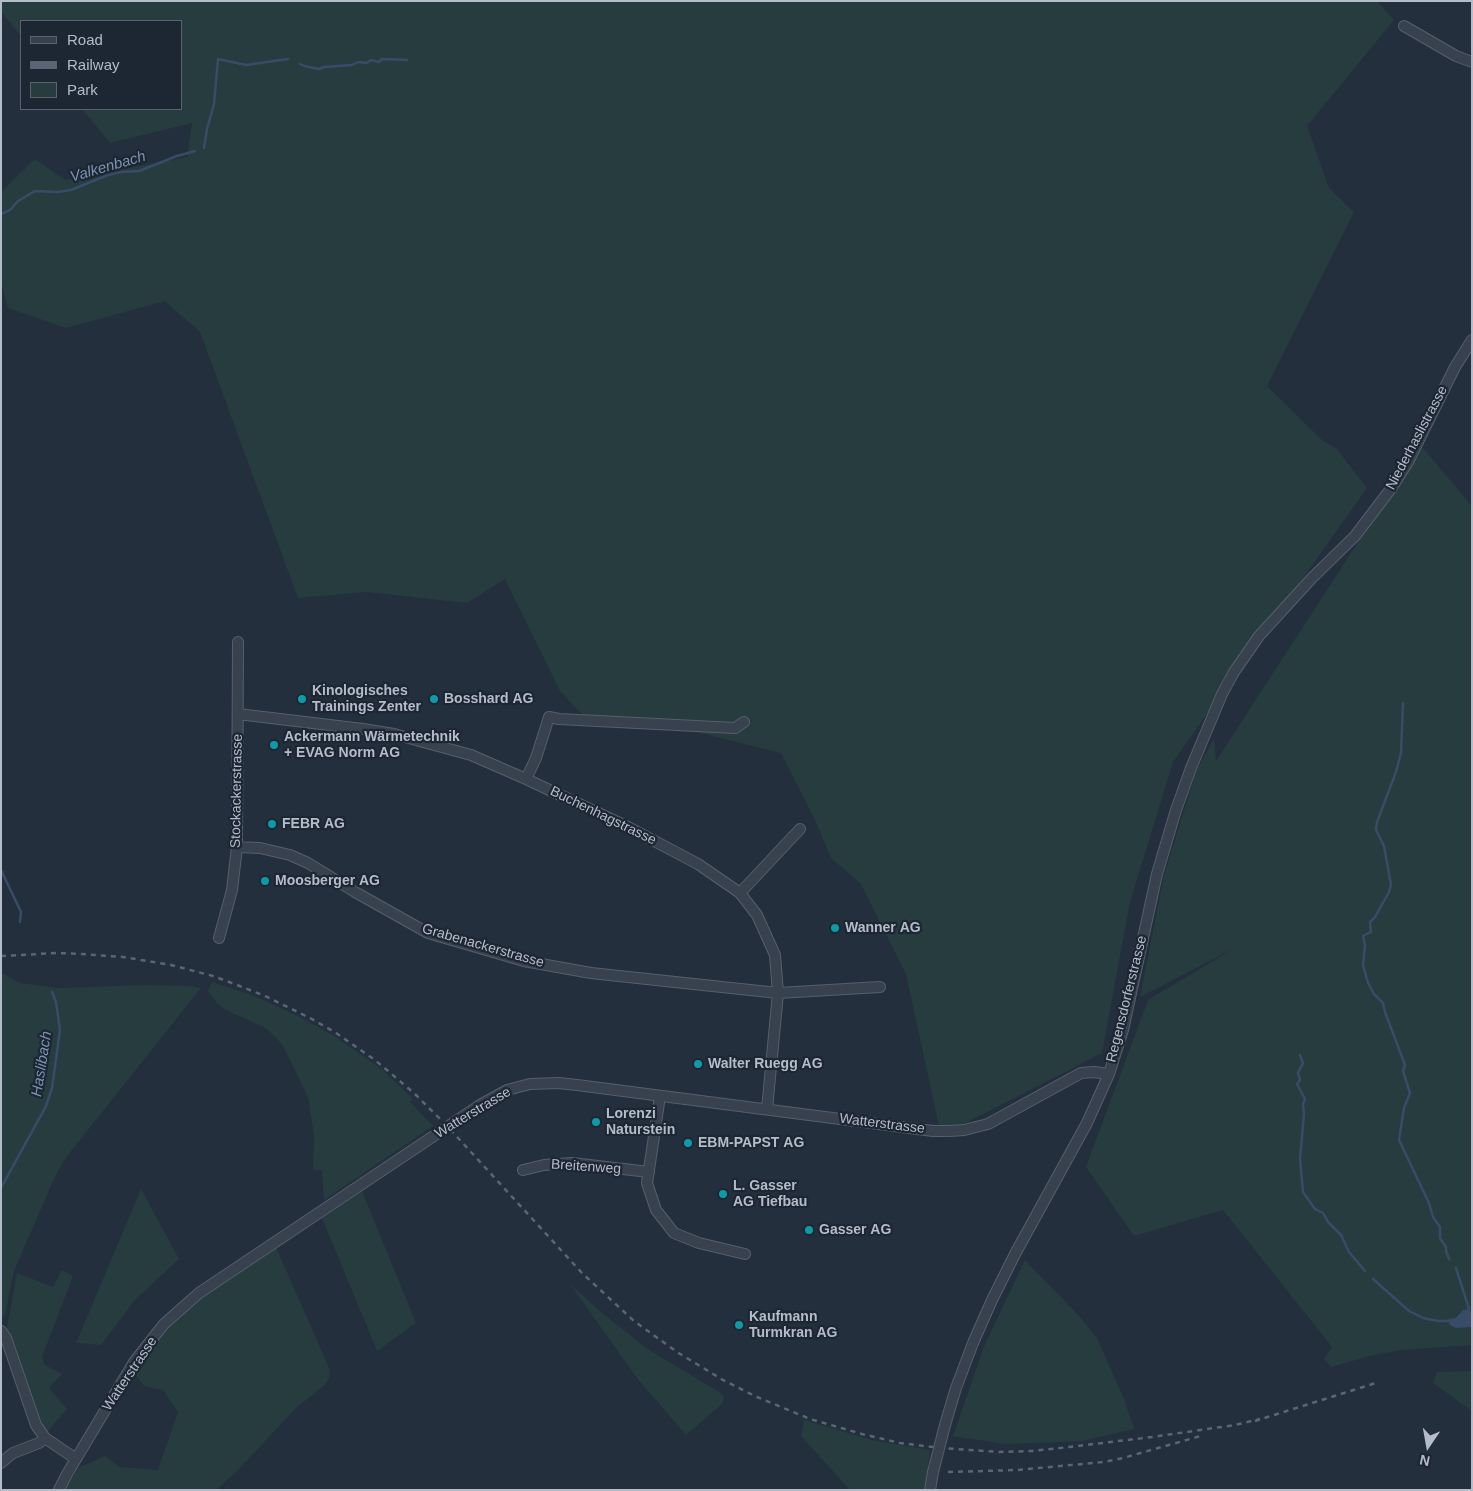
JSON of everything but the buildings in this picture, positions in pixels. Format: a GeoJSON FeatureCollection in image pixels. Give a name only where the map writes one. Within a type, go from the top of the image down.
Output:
{"type":"FeatureCollection","features":[{"type":"Feature","properties":{"kind":"street"},"geometry":{"type":"LineString","coordinates":[[1404,26],[1456,56],[1472,62]]}},
{"type":"Feature","properties":{"kind":"street","name":"Niederhaslistrasse"},"geometry":{"type":"LineString","coordinates":[[1315,575],[1355,536],[1390,490],[1408,462],[1455,368],[1472,340]]}},
{"type":"Feature","properties":{"kind":"street","name":"Regensdorferstrasse"},"geometry":{"type":"LineString","coordinates":[[930,1490],[945,1425],[956,1388],[973,1343],[1015,1254],[1087,1123],[1115,1056],[1128,1010],[1157,874],[1176,810],[1211,718],[1234,672],[1259,636],[1315,575]]}},
{"type":"Feature","properties":{"kind":"street","name":"Stockackerstrasse"},"geometry":{"type":"LineString","coordinates":[[219,938],[232,890],[237,847],[238,642]]}},
{"type":"Feature","properties":{"kind":"street","name":"Buchenhagstrasse"},"geometry":{"type":"LineString","coordinates":[[238,714],[363,728],[394,734],[471,756],[526,779],[628,827],[698,864],[740,893],[757,915],[775,955],[778,993],[767,1109]]}},
{"type":"Feature","properties":{"kind":"street"},"geometry":{"type":"LineString","coordinates":[[526,779],[536,758],[549,717],[734,728],[744,722]]}},
{"type":"Feature","properties":{"kind":"street"},"geometry":{"type":"LineString","coordinates":[[740,893],[800,829]]}},
{"type":"Feature","properties":{"kind":"street","name":"Grabenackerstrasse"},"geometry":{"type":"LineString","coordinates":[[237,847],[260,848],[290,855],[308,863],[355,892],[428,932],[524,961],[591,972],[778,993],[880,987]]}},
{"type":"Feature","properties":{"kind":"street","name":"Watterstrasse"},"geometry":{"type":"LineString","coordinates":[[59,1490],[134,1362],[164,1324],[199,1293],[480,1105],[507,1090],[542,1083],[577,1085],[934,1131],[964,1130],[988,1124],[1081,1073],[1108,1074]]}},
{"type":"Feature","properties":{"kind":"street"},"geometry":{"type":"LineString","coordinates":[[660,1096],[647,1183],[656,1210],[674,1233],[698,1243],[745,1254]]}},
{"type":"Feature","properties":{"kind":"street","name":"Breitenweg"},"geometry":{"type":"LineString","coordinates":[[523,1170],[544,1164],[572,1163],[649,1172]]}},
{"type":"Feature","properties":{"kind":"street"},"geometry":{"type":"LineString","coordinates":[[1,1331],[6,1338],[36,1425],[45,1438],[76,1459]]}},
{"type":"Feature","properties":{"kind":"street"},"geometry":{"type":"LineString","coordinates":[[1,1463],[13,1452],[39,1443],[45,1438]]}},
{"type":"Feature","properties":{"kind":"green space"},"geometry":{"type":"Polygon","coordinates":[[[1,1],[1377,1],[1394,20],[1307,126],[1329,188],[1354,212],[1267,386],[1323,441],[1336,448],[1367,488],[1173,762],[1130,902],[1102,1053],[962,1125],[939,1126],[906,974],[861,884],[831,858],[815,820],[781,753],[689,730],[591,724],[560,691],[505,579],[467,603],[367,592],[298,598],[200,332],[165,301],[66,328],[8,308],[1,282],[2,191],[35,159],[65,180],[187,157],[192,123],[110,143],[83,110],[182,110],[182,20],[20,20],[20,35],[1,12],[1,1]]]}},
{"type":"Feature","properties":{"kind":"green space"},"geometry":{"type":"Polygon","coordinates":[[[1422,447],[1472,506],[1472,1345],[1401,1350],[1373,1355],[1331,1367],[1324,1359],[1332,1347],[1223,1210],[1134,1236],[1086,1167],[1148,1000],[1233,949],[1140,997],[1164,875],[1197,769],[1214,739],[1216,761],[1422,447]]]}},
{"type":"Feature","properties":{"kind":"green space"},"geometry":{"type":"Polygon","coordinates":[[[1,973],[20,983],[59,988],[145,985],[192,986],[201,988],[64,1160],[14,1271],[5,1315],[1,1317],[1,973]]]}},
{"type":"Feature","properties":{"kind":"green space"},"geometry":{"type":"Polygon","coordinates":[[[212,982],[252,995],[298,1016],[336,1037],[383,1070],[413,1099],[410,1102],[433,1126],[324,1200],[322,1170],[313,1170],[314,1136],[308,1097],[282,1044],[266,1028],[226,1010],[217,1003],[208,991],[212,982]]]}},
{"type":"Feature","properties":{"kind":"green space"},"geometry":{"type":"Polygon","coordinates":[[[141,1189],[179,1259],[134,1301],[101,1345],[76,1343],[141,1189]]]}},
{"type":"Feature","properties":{"kind":"green space"},"geometry":{"type":"Polygon","coordinates":[[[362,1191],[416,1323],[377,1351],[322,1218],[362,1191]]]}},
{"type":"Feature","properties":{"kind":"green space"},"geometry":{"type":"Polygon","coordinates":[[[276,1247],[330,1370],[329,1378],[325,1385],[297,1407],[238,1470],[216,1490],[66,1490],[78,1468],[105,1456],[120,1467],[158,1470],[178,1412],[163,1390],[144,1386],[134,1373],[155,1343],[176,1320],[204,1296],[276,1247]]]}},
{"type":"Feature","properties":{"kind":"green space"},"geometry":{"type":"Polygon","coordinates":[[[1025,1260],[1081,1318],[1097,1338],[1124,1399],[1134,1429],[1095,1438],[1095,1436],[1084,1441],[1005,1444],[953,1436],[985,1344],[1025,1260]]]}},
{"type":"Feature","properties":{"kind":"green space"},"geometry":{"type":"Polygon","coordinates":[[[62,1270],[73,1276],[42,1357],[45,1365],[62,1374],[49,1388],[67,1409],[46,1433],[38,1423],[6,1333],[17,1273],[53,1287],[62,1270]]]}},
{"type":"Feature","properties":{"kind":"green space"},"geometry":{"type":"Polygon","coordinates":[[[570,1284],[602,1313],[649,1350],[724,1395],[723,1403],[686,1435],[637,1378],[570,1284]]]}},
{"type":"Feature","properties":{"kind":"green space"},"geometry":{"type":"Polygon","coordinates":[[[1472,1371],[1472,1411],[1433,1383],[1437,1372],[1472,1371]]]}},
{"type":"Feature","properties":{"kind":"green space"},"geometry":{"type":"Polygon","coordinates":[[[804,1420],[876,1441],[930,1450],[925,1490],[850,1490],[801,1436],[804,1420]]]}},
{"type":"Feature","properties":{"kind":"water"},"geometry":{"type":"Polygon","coordinates":[[[1469,1309],[1472,1314],[1472,1327],[1456,1328],[1450,1325],[1449,1319],[1456,1318],[1463,1310],[1469,1309]]]}},
{"type":"Feature","properties":{"kind":"waterway","name":"Valkenbach"},"geometry":{"type":"LineString","coordinates":[[204,148],[214,104],[218,59],[246,65],[288,59]]}},
{"type":"Feature","properties":{"kind":"waterway","name":"Valkenbach"},"geometry":{"type":"LineString","coordinates":[[300,64],[319,69],[352,65],[358,62],[367,63],[371,60],[379,62],[382,59],[407,60]]}},
{"type":"Feature","properties":{"kind":"waterway","name":"Valkenbach"},"geometry":{"type":"LineString","coordinates":[[1,214],[10,210],[18,201],[35,191],[57,192],[71,190],[108,175],[139,171],[195,151]]}},
{"type":"Feature","properties":{"kind":"waterway"},"geometry":{"type":"LineString","coordinates":[[1403,703],[1401,753],[1396,772],[1377,822],[1376,830],[1384,846],[1391,885],[1375,917],[1370,922],[1371,932],[1363,936],[1365,945],[1363,965],[1368,983],[1374,994],[1383,1003],[1405,1065],[1403,1071],[1410,1093],[1404,1108],[1399,1140],[1429,1203],[1433,1217],[1440,1227],[1440,1238],[1446,1247],[1449,1259]]}},
{"type":"Feature","properties":{"kind":"waterway","name":"Haslibach"},"geometry":{"type":"LineString","coordinates":[[1,870],[21,912],[20,922]]}},
{"type":"Feature","properties":{"kind":"waterway","name":"Haslibach"},"geometry":{"type":"LineString","coordinates":[[1,1188],[46,1106],[52,1088],[60,1030],[56,1002],[52,992]]}},
{"type":"Feature","properties":{"kind":"waterway"},"geometry":{"type":"LineString","coordinates":[[1300,1055],[1303,1063],[1298,1073],[1300,1080],[1297,1084],[1305,1099],[1303,1104],[1304,1114],[1300,1159],[1303,1192],[1315,1209],[1323,1213],[1328,1222],[1341,1235],[1349,1252],[1365,1271]]}},
{"type":"Feature","properties":{"kind":"waterway"},"geometry":{"type":"LineString","coordinates":[[1456,1268],[1469,1309]]}},
{"type":"Feature","properties":{"kind":"waterway"},"geometry":{"type":"LineString","coordinates":[[1373,1279],[1409,1311],[1423,1318],[1448,1321]]}},
{"type":"Feature","properties":{"kind":"railway"},"geometry":{"type":"LineString","coordinates":[[1,956],[57,953],[81,954],[123,957],[171,965],[213,976],[237,985],[265,996],[310,1018],[336,1033],[375,1060],[415,1094],[448,1127],[582,1273],[634,1321],[677,1352],[723,1380],[757,1397],[810,1419],[900,1443],[999,1452],[1032,1451],[1152,1437],[1235,1425],[1260,1419]]}},
{"type":"Feature","properties":{"kind":"railway"},"geometry":{"type":"LineString","coordinates":[[1255,1421],[1379,1382]]}},
{"type":"Feature","properties":{"kind":"railway"},"geometry":{"type":"LineString","coordinates":[[948,1472],[1017,1470],[1104,1462],[1204,1435]]}},
{"type":"Feature","properties":{"kind":"place","name":"Kinologisches Trainings Zenter"},"geometry":{"type":"Point","coordinates":[302,699]}},
{"type":"Feature","properties":{"kind":"place","name":"Bosshard AG"},"geometry":{"type":"Point","coordinates":[434,699]}},
{"type":"Feature","properties":{"kind":"place","name":"Ackermann Wärmetechnik + EVAG Norm AG"},"geometry":{"type":"Point","coordinates":[274,745]}},
{"type":"Feature","properties":{"kind":"place","name":"FEBR AG"},"geometry":{"type":"Point","coordinates":[272,824]}},
{"type":"Feature","properties":{"kind":"place","name":"Moosberger AG"},"geometry":{"type":"Point","coordinates":[265,881]}},
{"type":"Feature","properties":{"kind":"place","name":"Wanner AG"},"geometry":{"type":"Point","coordinates":[835,928]}},
{"type":"Feature","properties":{"kind":"place","name":"Walter Ruegg AG"},"geometry":{"type":"Point","coordinates":[698,1064]}},
{"type":"Feature","properties":{"kind":"place","name":"Lorenzi Naturstein"},"geometry":{"type":"Point","coordinates":[596,1122]}},
{"type":"Feature","properties":{"kind":"place","name":"EBM-PAPST AG"},"geometry":{"type":"Point","coordinates":[688,1143]}},
{"type":"Feature","properties":{"kind":"place","name":"L. Gasser AG Tiefbau"},"geometry":{"type":"Point","coordinates":[723,1194]}},
{"type":"Feature","properties":{"kind":"place","name":"Gasser AG"},"geometry":{"type":"Point","coordinates":[809,1230]}},
{"type":"Feature","properties":{"kind":"place","name":"Kaufmann Turmkran AG"},"geometry":{"type":"Point","coordinates":[739,1325]}}]}
